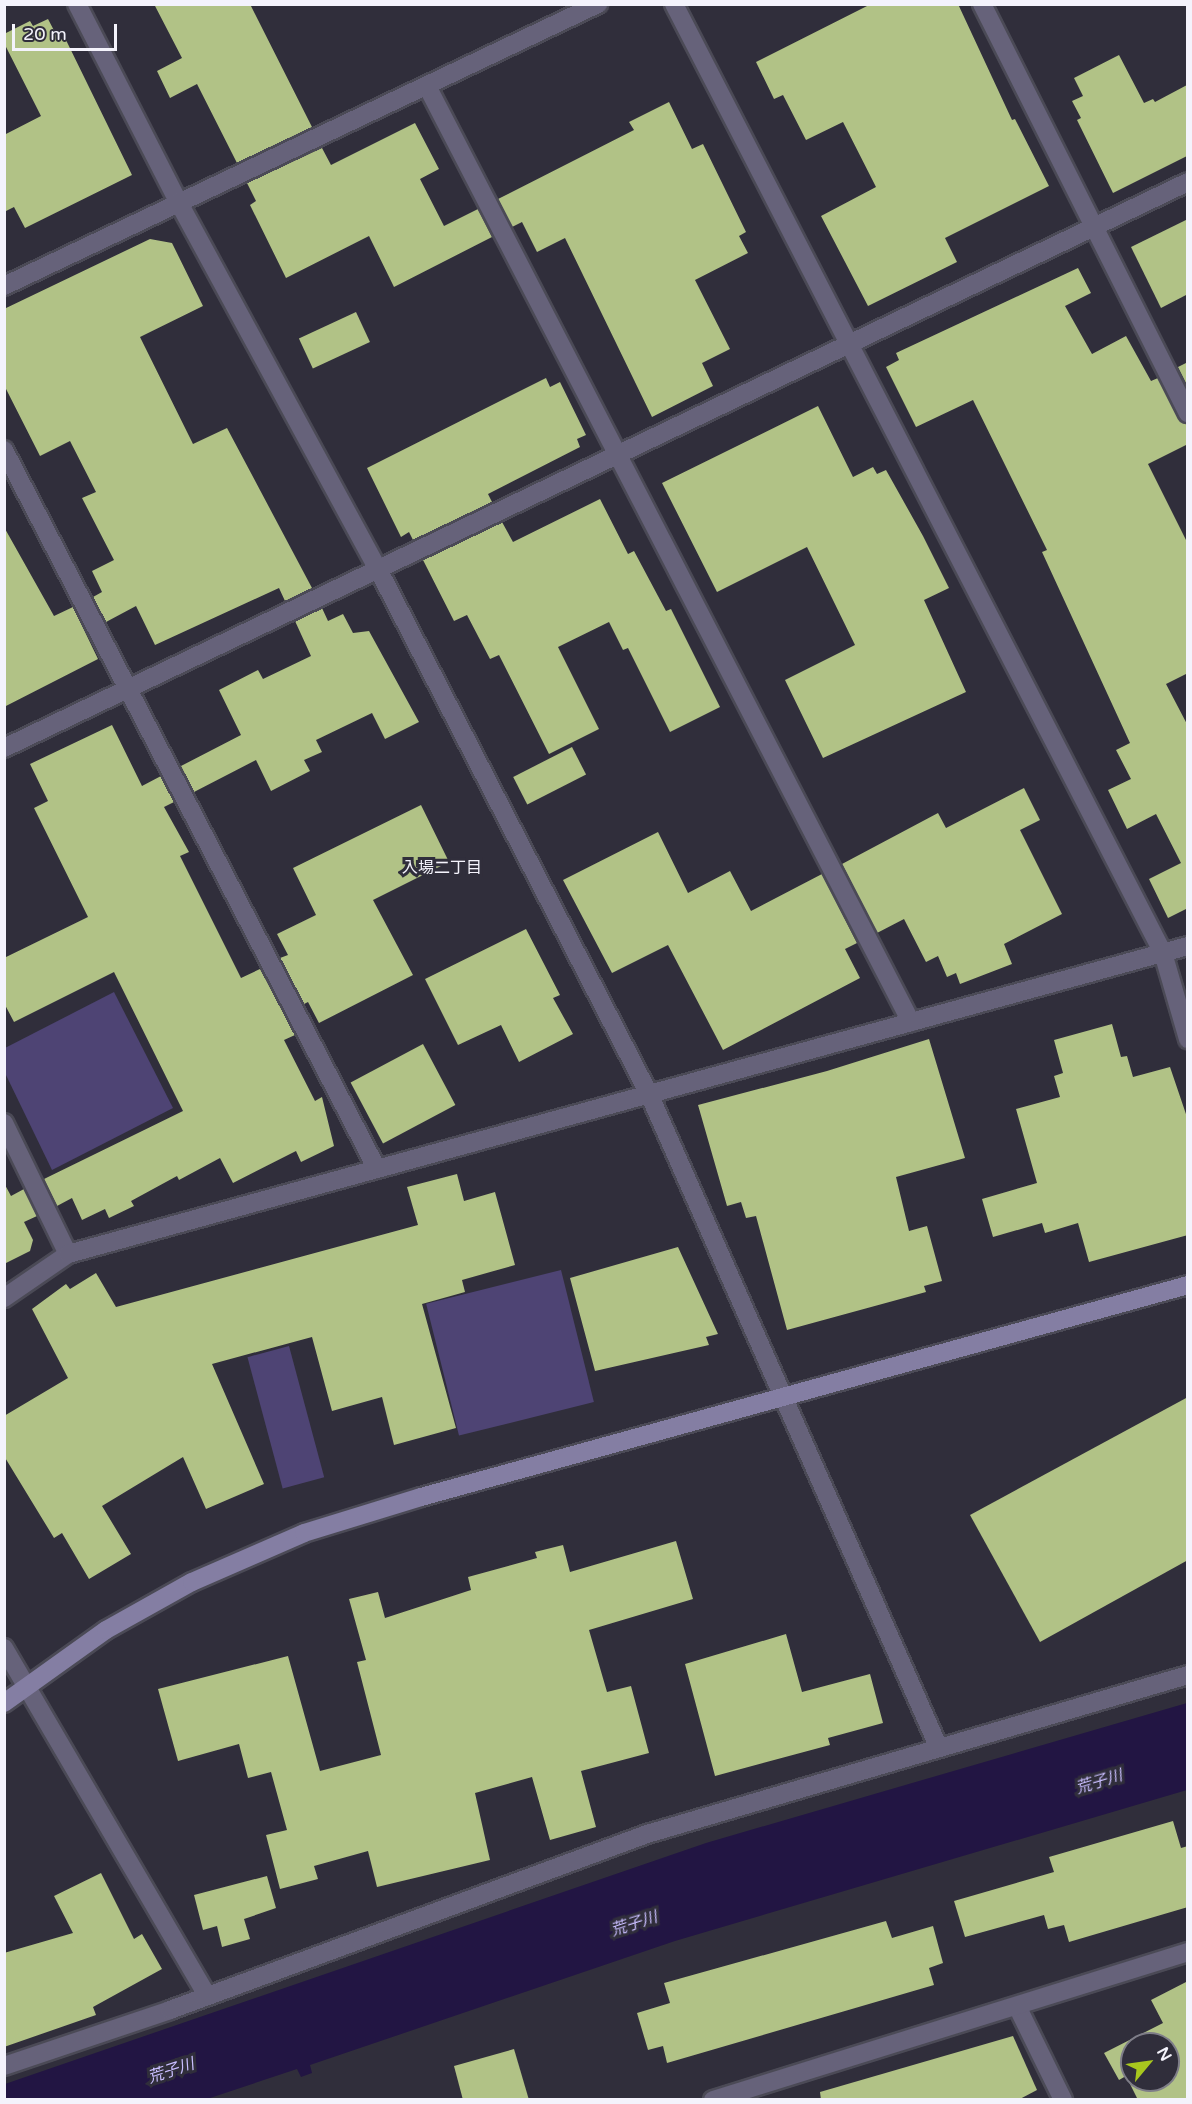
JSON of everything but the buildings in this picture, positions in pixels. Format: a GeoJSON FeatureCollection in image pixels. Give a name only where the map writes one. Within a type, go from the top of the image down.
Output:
{"type":"FeatureCollection","features":[{"type":"Feature","properties":{"kind":"street"},"geometry":{"type":"LineString","coordinates":[[77,4],[179,202],[378,569],[649,1094],[939,1748]]}},
{"type":"Feature","properties":{"kind":"street"},"geometry":{"type":"LineString","coordinates":[[4,286],[598,4]]}},
{"type":"Feature","properties":{"kind":"street"},"geometry":{"type":"LineString","coordinates":[[674,4],[1162,953],[1188,1039]]}},
{"type":"Feature","properties":{"kind":"street"},"geometry":{"type":"LineString","coordinates":[[982,4],[1188,413]]}},
{"type":"Feature","properties":{"kind":"street"},"geometry":{"type":"LineString","coordinates":[[427,86],[911,1022]]}},
{"type":"Feature","properties":{"kind":"street"},"geometry":{"type":"LineString","coordinates":[[4,748],[1188,182]]}},
{"type":"Feature","properties":{"kind":"street"},"geometry":{"type":"LineString","coordinates":[[4,450],[126,690],[376,1169]]}},
{"type":"Feature","properties":{"kind":"street"},"geometry":{"type":"LineString","coordinates":[[4,1298],[68,1254],[1188,946]]}},
{"type":"Feature","properties":{"kind":"street"},"geometry":{"type":"LineString","coordinates":[[4,1123],[68,1254]]}},
{"type":"Feature","properties":{"kind":"street"},"geometry":{"type":"LineString","coordinates":[[4,1703],[106,1630],[192,1582],[304,1533],[421,1497],[1188,1285]]}},
{"type":"Feature","properties":{"kind":"street"},"geometry":{"type":"LineString","coordinates":[[4,1648],[206,1994]]}},
{"type":"Feature","properties":{"kind":"street"},"geometry":{"type":"LineString","coordinates":[[4,2066],[647,1834],[1188,1675]]}},
{"type":"Feature","properties":{"kind":"street"},"geometry":{"type":"LineString","coordinates":[[713,2100],[1188,1952]]}},
{"type":"Feature","properties":{"kind":"street"},"geometry":{"type":"LineString","coordinates":[[1017,2006],[1063,2100]]}},
{"type":"Feature","properties":{"kind":"shaded area"},"geometry":{"type":"Polygon","coordinates":[[[114,992],[173,1108],[52,1170],[5,1073],[5,1048],[114,992]]]}},
{"type":"Feature","properties":{"kind":"shaded area"},"geometry":{"type":"Polygon","coordinates":[[[561,1270],[594,1402],[459,1436],[426,1304],[561,1270]]]}},
{"type":"Feature","properties":{"kind":"shaded area"},"geometry":{"type":"Polygon","coordinates":[[[289,1346],[324,1477],[283,1488],[247,1357],[289,1346]]]}},
{"type":"Feature","properties":{"kind":"water","name":"荒子川"},"geometry":{"type":"Polygon","coordinates":[[[1187,1703],[1187,1790],[675,1941],[310,2065],[312,2073],[301,2077],[297,2069],[207,2099],[5,2099],[5,2084],[706,1843],[1187,1703]]]}},
{"type":"Feature","properties":{"kind":"district","name":"入場二丁目"},"geometry":{"type":"Point","coordinates":[442,868]}}]}
